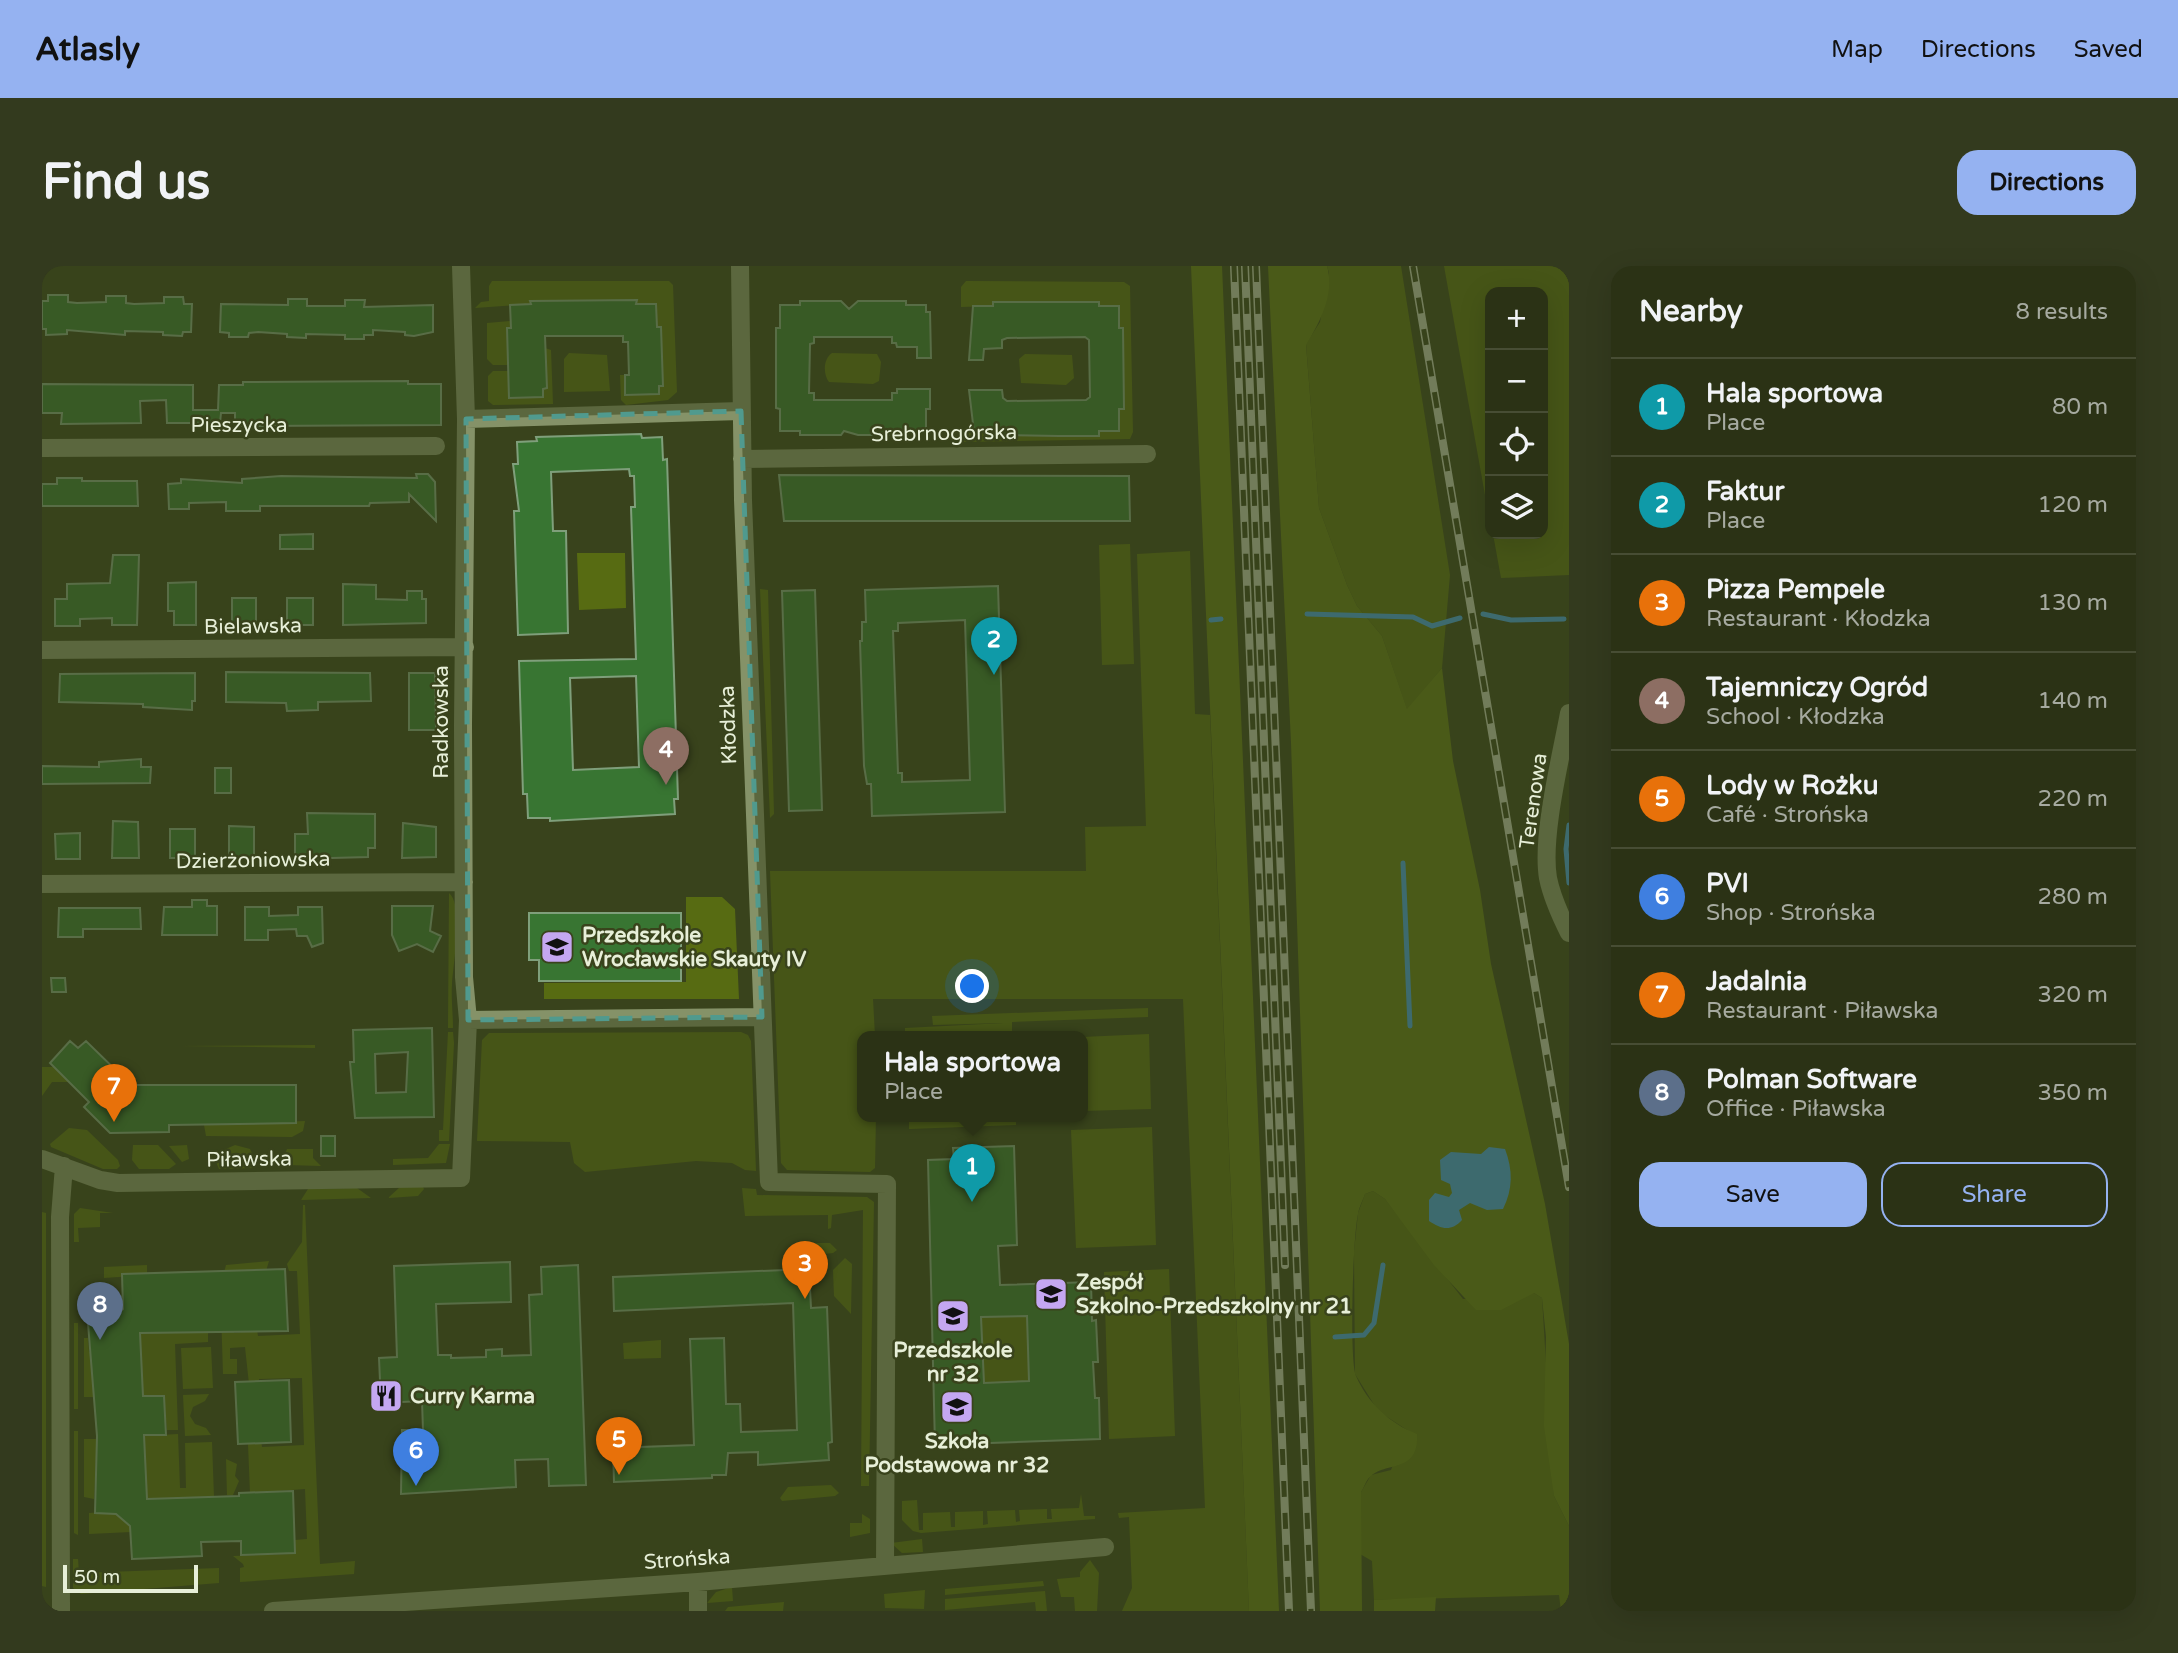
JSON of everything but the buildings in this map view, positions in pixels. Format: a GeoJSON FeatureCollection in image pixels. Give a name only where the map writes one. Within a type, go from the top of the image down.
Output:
{"type":"FeatureCollection","features":[{"type":"Feature","properties":{"kind":"street","name":"Radkowska"},"geometry":{"type":"LineString","coordinates":[[461,266],[466,419],[464,882],[468,1020],[461,1178]]}},
{"type":"Feature","properties":{"kind":"street","name":"Kłodzka"},"geometry":{"type":"LineString","coordinates":[[740,266],[742,459],[769,1182],[887,1184],[885,1566]]}},
{"type":"Feature","properties":{"kind":"street"},"geometry":{"type":"LineString","coordinates":[[466,419],[741,411]]}},
{"type":"Feature","properties":{"kind":"street","name":"Pieszycka"},"geometry":{"type":"LineString","coordinates":[[42,449],[436,446]]}},
{"type":"Feature","properties":{"kind":"street","name":"Srebrnogórska"},"geometry":{"type":"LineString","coordinates":[[742,459],[1147,454]]}},
{"type":"Feature","properties":{"kind":"street","name":"Bielawska"},"geometry":{"type":"LineString","coordinates":[[42,650],[465,646]]}},
{"type":"Feature","properties":{"kind":"street","name":"Terenowa"},"geometry":{"type":"LineString","coordinates":[[1569,713],[1547,847],[1548,876],[1555,905],[1569,933]]}},
{"type":"Feature","properties":{"kind":"street","name":"Dzierżoniowska"},"geometry":{"type":"LineString","coordinates":[[42,884],[464,882]]}},
{"type":"Feature","properties":{"kind":"street"},"geometry":{"type":"LineString","coordinates":[[468,1020],[762,1017]]}},
{"type":"Feature","properties":{"kind":"street","name":"Piławska"},"geometry":{"type":"LineString","coordinates":[[42,1159],[118,1183],[461,1178]]}},
{"type":"Feature","properties":{"kind":"street"},"geometry":{"type":"LineString","coordinates":[[61,1611],[60,1217],[64,1166]]}},
{"type":"Feature","properties":{"kind":"street","name":"Strońska"},"geometry":{"type":"LineString","coordinates":[[273,1611],[698,1582],[1105,1547]]}},
{"type":"Feature","properties":{"kind":"street"},"geometry":{"type":"LineString","coordinates":[[698,1582],[698,1611]]}},
{"type":"Feature","properties":{"kind":"highlighted area"},"geometry":{"type":"Polygon","coordinates":[[[741,411],[762,1017],[468,1020],[466,419],[741,411]]]}},
{"type":"Feature","properties":{"kind":"green space"},"geometry":{"type":"Polygon","coordinates":[[[1191,266],[1222,266],[1279,1611],[1249,1611],[1191,266]]]}},
{"type":"Feature","properties":{"kind":"green space"},"geometry":{"type":"Polygon","coordinates":[[[1268,266],[1327,266],[1328,297],[1306,345],[1319,508],[1347,585],[1357,606],[1382,636],[1407,709],[1442,668],[1453,761],[1480,890],[1491,964],[1545,1204],[1569,1344],[1569,1526],[1554,1496],[1544,1426],[1546,1337],[1542,1298],[1534,1293],[1501,1310],[1476,1310],[1434,1265],[1385,1199],[1373,1191],[1365,1194],[1356,1226],[1353,1270],[1352,1323],[1356,1376],[1380,1411],[1417,1434],[1413,1455],[1407,1461],[1377,1472],[1369,1478],[1361,1492],[1362,1611],[1320,1611],[1291,742],[1268,266]]]}},
{"type":"Feature","properties":{"kind":"green space"},"geometry":{"type":"Polygon","coordinates":[[[1327,266],[1401,266],[1450,575],[1442,668],[1407,710],[1382,636],[1357,606],[1319,508],[1306,344],[1320,322],[1329,273],[1327,266]]]}},
{"type":"Feature","properties":{"kind":"green space"},"geometry":{"type":"Polygon","coordinates":[[[1444,266],[1569,266],[1569,575],[1501,578],[1494,539],[1548,539],[1548,287],[1485,287],[1485,495],[1444,266]]]}},
{"type":"Feature","properties":{"kind":"green space"},"geometry":{"type":"Polygon","coordinates":[[[492,281],[669,281],[673,285],[677,392],[668,400],[626,405],[621,400],[620,375],[625,375],[626,395],[659,394],[659,386],[663,386],[661,327],[657,327],[655,304],[636,304],[636,300],[531,301],[531,304],[475,308],[481,302],[489,301],[489,286],[492,281]]]}},
{"type":"Feature","properties":{"kind":"green space"},"geometry":{"type":"Polygon","coordinates":[[[966,281],[1124,282],[1130,286],[1133,432],[1130,439],[964,442],[964,431],[994,432],[995,435],[1099,436],[1099,431],[1119,431],[1119,409],[1124,408],[1123,329],[1119,328],[1119,306],[1099,306],[1098,302],[994,302],[993,306],[961,307],[961,287],[966,281]]]}},
{"type":"Feature","properties":{"kind":"green space"},"geometry":{"type":"Polygon","coordinates":[[[510,321],[511,328],[507,329],[507,350],[513,365],[493,365],[487,359],[487,323],[510,321]]]}},
{"type":"Feature","properties":{"kind":"green space"},"geometry":{"type":"Polygon","coordinates":[[[545,348],[551,350],[553,404],[493,405],[488,401],[488,376],[493,371],[512,371],[547,389],[545,348]]]}},
{"type":"Feature","properties":{"kind":"green space"},"geometry":{"type":"Polygon","coordinates":[[[569,353],[607,355],[610,391],[564,392],[564,359],[569,353]]]}},
{"type":"Feature","properties":{"kind":"green space"},"geometry":{"type":"Polygon","coordinates":[[[832,353],[877,354],[881,362],[879,381],[873,384],[829,382],[825,367],[832,353]]]}},
{"type":"Feature","properties":{"kind":"green space"},"geometry":{"type":"Polygon","coordinates":[[[1025,354],[1072,355],[1074,378],[1066,385],[1021,383],[1019,359],[1025,354]]]}},
{"type":"Feature","properties":{"kind":"green space"},"geometry":{"type":"Polygon","coordinates":[[[1130,544],[1134,664],[1102,665],[1099,545],[1130,544]]]}},
{"type":"Feature","properties":{"kind":"green space"},"geometry":{"type":"Polygon","coordinates":[[[1190,551],[1195,714],[1210,715],[1249,1611],[1122,1611],[1132,1588],[1129,1517],[1119,1518],[1118,1513],[1205,1508],[1183,999],[873,999],[875,1031],[857,1031],[857,1122],[876,1122],[875,1168],[870,1172],[787,1170],[781,1163],[770,871],[1086,871],[1085,827],[1146,826],[1137,554],[1190,551]]]}},
{"type":"Feature","properties":{"kind":"green space"},"geometry":{"type":"Polygon","coordinates":[[[577,553],[625,553],[626,608],[579,610],[577,553]]]}},
{"type":"Feature","properties":{"kind":"green space"},"geometry":{"type":"Polygon","coordinates":[[[760,589],[768,590],[774,814],[770,818],[760,589]]]}},
{"type":"Feature","properties":{"kind":"green space"},"geometry":{"type":"Polygon","coordinates":[[[449,893],[456,910],[457,922],[452,989],[453,1028],[448,1028],[449,893]]]}},
{"type":"Feature","properties":{"kind":"green space"},"geometry":{"type":"Polygon","coordinates":[[[686,897],[722,897],[735,909],[739,999],[544,999],[544,983],[686,982],[686,897]]]}},
{"type":"Feature","properties":{"kind":"green space"},"geometry":{"type":"Polygon","coordinates":[[[1148,1008],[1148,1017],[1012,1022],[1012,1031],[905,1031],[905,1028],[1004,1023],[933,1025],[932,1016],[1148,1008]]]}},
{"type":"Feature","properties":{"kind":"green space"},"geometry":{"type":"Polygon","coordinates":[[[448,1032],[453,1032],[454,1043],[449,1141],[439,1141],[439,1130],[443,1130],[448,1032]]]}},
{"type":"Feature","properties":{"kind":"green space"},"geometry":{"type":"Polygon","coordinates":[[[741,1032],[748,1035],[751,1041],[756,1171],[745,1170],[732,1163],[696,1161],[585,1172],[574,1163],[570,1142],[477,1141],[482,1040],[489,1033],[741,1032]]]}},
{"type":"Feature","properties":{"kind":"green space"},"geometry":{"type":"Polygon","coordinates":[[[1149,1034],[1151,1109],[1088,1111],[1088,1037],[1149,1034]]]}},
{"type":"Feature","properties":{"kind":"green space"},"geometry":{"type":"Polygon","coordinates":[[[315,1045],[315,1048],[181,1046],[315,1045]]]}},
{"type":"Feature","properties":{"kind":"green space"},"geometry":{"type":"Polygon","coordinates":[[[42,1067],[54,1067],[69,1082],[52,1082],[42,1096],[42,1067]]]}},
{"type":"Feature","properties":{"kind":"green space"},"geometry":{"type":"Polygon","coordinates":[[[305,1121],[303,1131],[292,1137],[206,1136],[204,1125],[305,1121]]]}},
{"type":"Feature","properties":{"kind":"green space"},"geometry":{"type":"Polygon","coordinates":[[[909,1122],[1016,1122],[1016,1125],[909,1129],[909,1122]]]}},
{"type":"Feature","properties":{"kind":"green space"},"geometry":{"type":"Polygon","coordinates":[[[1152,1127],[1156,1245],[1076,1248],[1071,1130],[1152,1127]]]}},
{"type":"Feature","properties":{"kind":"green space"},"geometry":{"type":"Polygon","coordinates":[[[69,1128],[87,1130],[118,1160],[120,1166],[117,1169],[103,1169],[51,1147],[50,1144],[69,1128]]]}},
{"type":"Feature","properties":{"kind":"green space"},"geometry":{"type":"Polygon","coordinates":[[[439,1144],[450,1144],[446,1163],[393,1165],[393,1159],[428,1158],[439,1144]]]}},
{"type":"Feature","properties":{"kind":"green space"},"geometry":{"type":"Polygon","coordinates":[[[133,1145],[158,1145],[176,1164],[169,1169],[139,1169],[132,1160],[133,1145]]]}},
{"type":"Feature","properties":{"kind":"green space"},"geometry":{"type":"Polygon","coordinates":[[[187,1145],[189,1159],[182,1162],[169,1146],[187,1145]]]}},
{"type":"Feature","properties":{"kind":"green space"},"geometry":{"type":"Polygon","coordinates":[[[235,1145],[250,1149],[256,1162],[255,1168],[219,1169],[216,1162],[226,1149],[235,1145]]]}},
{"type":"Feature","properties":{"kind":"green space"},"geometry":{"type":"Polygon","coordinates":[[[287,1149],[313,1149],[313,1158],[321,1166],[287,1165],[283,1159],[287,1149]]]}},
{"type":"Feature","properties":{"kind":"green space"},"geometry":{"type":"Polygon","coordinates":[[[400,1187],[424,1189],[418,1196],[388,1198],[400,1187]]]}},
{"type":"Feature","properties":{"kind":"green space"},"geometry":{"type":"Polygon","coordinates":[[[357,1188],[371,1198],[301,1200],[308,1189],[357,1188]]]}},
{"type":"Feature","properties":{"kind":"green space"},"geometry":{"type":"Polygon","coordinates":[[[742,1188],[756,1189],[757,1195],[867,1197],[874,1202],[869,1486],[861,1486],[863,1210],[832,1215],[831,1228],[828,1229],[828,1215],[745,1216],[742,1188]]]}},
{"type":"Feature","properties":{"kind":"green space"},"geometry":{"type":"Polygon","coordinates":[[[1373,1191],[1385,1199],[1463,1299],[1534,1293],[1542,1298],[1554,1496],[1569,1526],[1569,1611],[1561,1611],[1559,1595],[1374,1600],[1372,1561],[1360,1554],[1361,1492],[1371,1475],[1391,1470],[1407,1430],[1378,1411],[1355,1374],[1354,1252],[1358,1213],[1365,1194],[1373,1191]]]}},
{"type":"Feature","properties":{"kind":"green space"},"geometry":{"type":"Polygon","coordinates":[[[303,1205],[320,1564],[355,1561],[354,1574],[240,1582],[240,1568],[244,1567],[233,1556],[295,1554],[295,1540],[307,1539],[305,1489],[250,1493],[248,1444],[261,1440],[262,1447],[304,1445],[302,1378],[259,1379],[259,1384],[249,1384],[245,1347],[230,1348],[230,1359],[237,1359],[237,1374],[223,1374],[221,1311],[233,1311],[234,1333],[257,1330],[258,1336],[300,1334],[297,1271],[289,1271],[287,1264],[302,1242],[303,1205]]]}},
{"type":"Feature","properties":{"kind":"green space"},"geometry":{"type":"Polygon","coordinates":[[[80,1208],[113,1213],[100,1213],[100,1227],[78,1228],[79,1242],[74,1242],[74,1214],[80,1208]]]}},
{"type":"Feature","properties":{"kind":"green space"},"geometry":{"type":"Polygon","coordinates":[[[42,1212],[46,1213],[46,1587],[42,1586],[42,1212]]]}},
{"type":"Feature","properties":{"kind":"green space"},"geometry":{"type":"Polygon","coordinates":[[[830,1243],[837,1250],[815,1255],[803,1245],[830,1243]]]}},
{"type":"Feature","properties":{"kind":"green space"},"geometry":{"type":"Polygon","coordinates":[[[845,1258],[852,1264],[851,1314],[834,1296],[833,1270],[845,1258]]]}},
{"type":"Feature","properties":{"kind":"green space"},"geometry":{"type":"Polygon","coordinates":[[[269,1261],[266,1271],[224,1273],[226,1265],[269,1261]]]}},
{"type":"Feature","properties":{"kind":"green space"},"geometry":{"type":"Polygon","coordinates":[[[147,1265],[147,1275],[104,1278],[104,1267],[147,1265]]]}},
{"type":"Feature","properties":{"kind":"green space"},"geometry":{"type":"Polygon","coordinates":[[[1169,1269],[1175,1436],[1109,1439],[1104,1272],[1169,1269]]]}},
{"type":"Feature","properties":{"kind":"green space"},"geometry":{"type":"Polygon","coordinates":[[[122,1295],[123,1309],[112,1320],[90,1323],[90,1297],[122,1295]]]}},
{"type":"Feature","properties":{"kind":"green space"},"geometry":{"type":"Polygon","coordinates":[[[1034,1315],[1027,1321],[1029,1364],[1039,1381],[984,1383],[981,1317],[1034,1315]]]}},
{"type":"Feature","properties":{"kind":"green space"},"geometry":{"type":"Polygon","coordinates":[[[74,1323],[78,1323],[78,1409],[74,1409],[74,1323]]]}},
{"type":"Feature","properties":{"kind":"green space"},"geometry":{"type":"Polygon","coordinates":[[[208,1331],[208,1342],[175,1344],[178,1430],[167,1430],[164,1396],[143,1396],[140,1333],[208,1331]]]}},
{"type":"Feature","properties":{"kind":"green space"},"geometry":{"type":"Polygon","coordinates":[[[84,1338],[88,1338],[89,1352],[92,1352],[96,1397],[84,1397],[84,1338]]]}},
{"type":"Feature","properties":{"kind":"green space"},"geometry":{"type":"Polygon","coordinates":[[[661,1340],[661,1358],[624,1359],[623,1343],[661,1340]]]}},
{"type":"Feature","properties":{"kind":"green space"},"geometry":{"type":"Polygon","coordinates":[[[211,1347],[213,1388],[183,1389],[181,1348],[211,1347]]]}},
{"type":"Feature","properties":{"kind":"green space"},"geometry":{"type":"Polygon","coordinates":[[[209,1394],[205,1401],[193,1407],[190,1416],[195,1424],[206,1428],[211,1435],[185,1436],[183,1395],[209,1394]]]}},
{"type":"Feature","properties":{"kind":"green space"},"geometry":{"type":"Polygon","coordinates":[[[74,1431],[78,1431],[78,1535],[74,1533],[74,1431]]]}},
{"type":"Feature","properties":{"kind":"green space"},"geometry":{"type":"Polygon","coordinates":[[[178,1434],[180,1488],[186,1488],[185,1443],[212,1442],[214,1497],[147,1499],[144,1436],[178,1434]]]}},
{"type":"Feature","properties":{"kind":"green space"},"geometry":{"type":"Polygon","coordinates":[[[84,1439],[97,1439],[94,1499],[84,1497],[84,1439]]]}},
{"type":"Feature","properties":{"kind":"green space"},"geometry":{"type":"Polygon","coordinates":[[[226,1459],[237,1464],[235,1476],[239,1481],[233,1495],[227,1495],[226,1459]]]}},
{"type":"Feature","properties":{"kind":"green space"},"geometry":{"type":"Polygon","coordinates":[[[831,1485],[839,1493],[835,1496],[782,1501],[780,1498],[788,1487],[831,1485]]]}},
{"type":"Feature","properties":{"kind":"green space"},"geometry":{"type":"Polygon","coordinates":[[[1081,1494],[1084,1516],[1095,1516],[1095,1519],[921,1533],[913,1531],[902,1520],[902,1501],[917,1500],[919,1530],[923,1530],[923,1513],[950,1512],[951,1527],[955,1527],[955,1512],[983,1511],[983,1525],[988,1524],[987,1511],[1015,1510],[1016,1522],[1020,1521],[1019,1510],[1047,1509],[1047,1519],[1052,1519],[1051,1509],[1079,1508],[1081,1494]]]}},
{"type":"Feature","properties":{"kind":"green space"},"geometry":{"type":"Polygon","coordinates":[[[89,1513],[119,1514],[130,1525],[131,1532],[89,1534],[89,1513]]]}},
{"type":"Feature","properties":{"kind":"green space"},"geometry":{"type":"Polygon","coordinates":[[[862,1514],[870,1519],[870,1533],[850,1537],[850,1523],[862,1523],[862,1514]]]}},
{"type":"Feature","properties":{"kind":"green space"},"geometry":{"type":"Polygon","coordinates":[[[922,1539],[923,1552],[902,1553],[891,1543],[922,1539]]]}},
{"type":"Feature","properties":{"kind":"green space"},"geometry":{"type":"Polygon","coordinates":[[[73,1559],[78,1559],[79,1573],[219,1568],[219,1583],[81,1594],[73,1588],[73,1559]]]}},
{"type":"Feature","properties":{"kind":"green space"},"geometry":{"type":"Polygon","coordinates":[[[1090,1560],[1099,1573],[1097,1611],[1075,1611],[1074,1597],[1061,1597],[1057,1579],[1080,1577],[1080,1572],[1090,1560]]]}},
{"type":"Feature","properties":{"kind":"green space"},"geometry":{"type":"Polygon","coordinates":[[[1043,1581],[1044,1586],[945,1595],[945,1589],[1043,1581]]]}},
{"type":"Feature","properties":{"kind":"green space"},"geometry":{"type":"Polygon","coordinates":[[[732,1587],[733,1601],[707,1603],[716,1592],[732,1587]]]}},
{"type":"Feature","properties":{"kind":"green space"},"geometry":{"type":"Polygon","coordinates":[[[925,1590],[924,1609],[885,1608],[884,1594],[925,1590]]]}},
{"type":"Feature","properties":{"kind":"green space"},"geometry":{"type":"Polygon","coordinates":[[[1045,1591],[1047,1611],[1036,1611],[1035,1602],[945,1610],[945,1599],[1045,1591]]]}},
{"type":"Feature","properties":{"kind":"green space"},"geometry":{"type":"Polygon","coordinates":[[[1436,1597],[1435,1611],[1374,1611],[1374,1600],[1436,1597]]]}},
{"type":"Feature","properties":{"kind":"green space"},"geometry":{"type":"Polygon","coordinates":[[[784,1602],[783,1611],[725,1611],[728,1607],[784,1602]]]}},
{"type":"Feature","properties":{"kind":"water"},"geometry":{"type":"Polygon","coordinates":[[[1489,1147],[1505,1149],[1509,1164],[1510,1187],[1503,1209],[1487,1210],[1470,1203],[1459,1210],[1462,1220],[1450,1228],[1429,1221],[1429,1200],[1435,1193],[1449,1197],[1452,1193],[1450,1184],[1441,1180],[1440,1160],[1451,1152],[1481,1154],[1489,1147]]]}},
{"type":"Feature","properties":{"kind":"waterway"},"geometry":{"type":"LineString","coordinates":[[1307,614],[1413,617],[1432,626],[1460,618]]}},
{"type":"Feature","properties":{"kind":"waterway"},"geometry":{"type":"LineString","coordinates":[[1483,614],[1511,620],[1564,619]]}},
{"type":"Feature","properties":{"kind":"waterway"},"geometry":{"type":"LineString","coordinates":[[1211,620],[1221,619]]}},
{"type":"Feature","properties":{"kind":"waterway"},"geometry":{"type":"LineString","coordinates":[[1569,825],[1566,849],[1569,883]]}},
{"type":"Feature","properties":{"kind":"waterway"},"geometry":{"type":"LineString","coordinates":[[1403,863],[1410,1026]]}},
{"type":"Feature","properties":{"kind":"waterway"},"geometry":{"type":"LineString","coordinates":[[1335,1337],[1364,1335],[1374,1323],[1383,1265]]}},
{"type":"Feature","properties":{"kind":"railway"},"geometry":{"type":"LineString","coordinates":[[1234,266],[1289,1611]]}},
{"type":"Feature","properties":{"kind":"railway"},"geometry":{"type":"LineString","coordinates":[[1245,266],[1285,1265]]}},
{"type":"Feature","properties":{"kind":"railway"},"geometry":{"type":"LineString","coordinates":[[1256,266],[1311,1611]]}},
{"type":"Feature","properties":{"kind":"railway"},"geometry":{"type":"LineString","coordinates":[[1413,266],[1569,1187]]}},
{"type":"Feature","properties":{"kind":"place","name":"Faktur"},"geometry":{"type":"Point","coordinates":[994,675]}},
{"type":"Feature","properties":{"kind":"place","name":"Tajemniczy Ogród"},"geometry":{"type":"Point","coordinates":[666,785]}},
{"type":"Feature","properties":{"kind":"place","name":"Przedszkole Wrocławskie Skauty IV"},"geometry":{"type":"Point","coordinates":[557,947]}},
{"type":"Feature","properties":{"kind":"place","name":"Jadalnia"},"geometry":{"type":"Point","coordinates":[114,1122]}},
{"type":"Feature","properties":{"kind":"place","name":"Hala sportowa"},"geometry":{"type":"Point","coordinates":[972,1202]}},
{"type":"Feature","properties":{"kind":"place","name":"Zespół Szkolno-Przedszkolny nr 21"},"geometry":{"type":"Point","coordinates":[1051,1294]}},
{"type":"Feature","properties":{"kind":"place","name":"Pizza Pempele"},"geometry":{"type":"Point","coordinates":[805,1299]}},
{"type":"Feature","properties":{"kind":"place","name":"Przedszkole nr 32"},"geometry":{"type":"Point","coordinates":[953,1316]}},
{"type":"Feature","properties":{"kind":"place","name":"Polman Software"},"geometry":{"type":"Point","coordinates":[100,1340]}},
{"type":"Feature","properties":{"kind":"place","name":"Curry Karma"},"geometry":{"type":"Point","coordinates":[386,1396]}},
{"type":"Feature","properties":{"kind":"place","name":"Szkoła Podstawowa nr 32"},"geometry":{"type":"Point","coordinates":[957,1407]}},
{"type":"Feature","properties":{"kind":"place","name":"Lody w Rożku"},"geometry":{"type":"Point","coordinates":[619,1475]}},
{"type":"Feature","properties":{"kind":"place","name":"PVI"},"geometry":{"type":"Point","coordinates":[416,1486]}}]}
